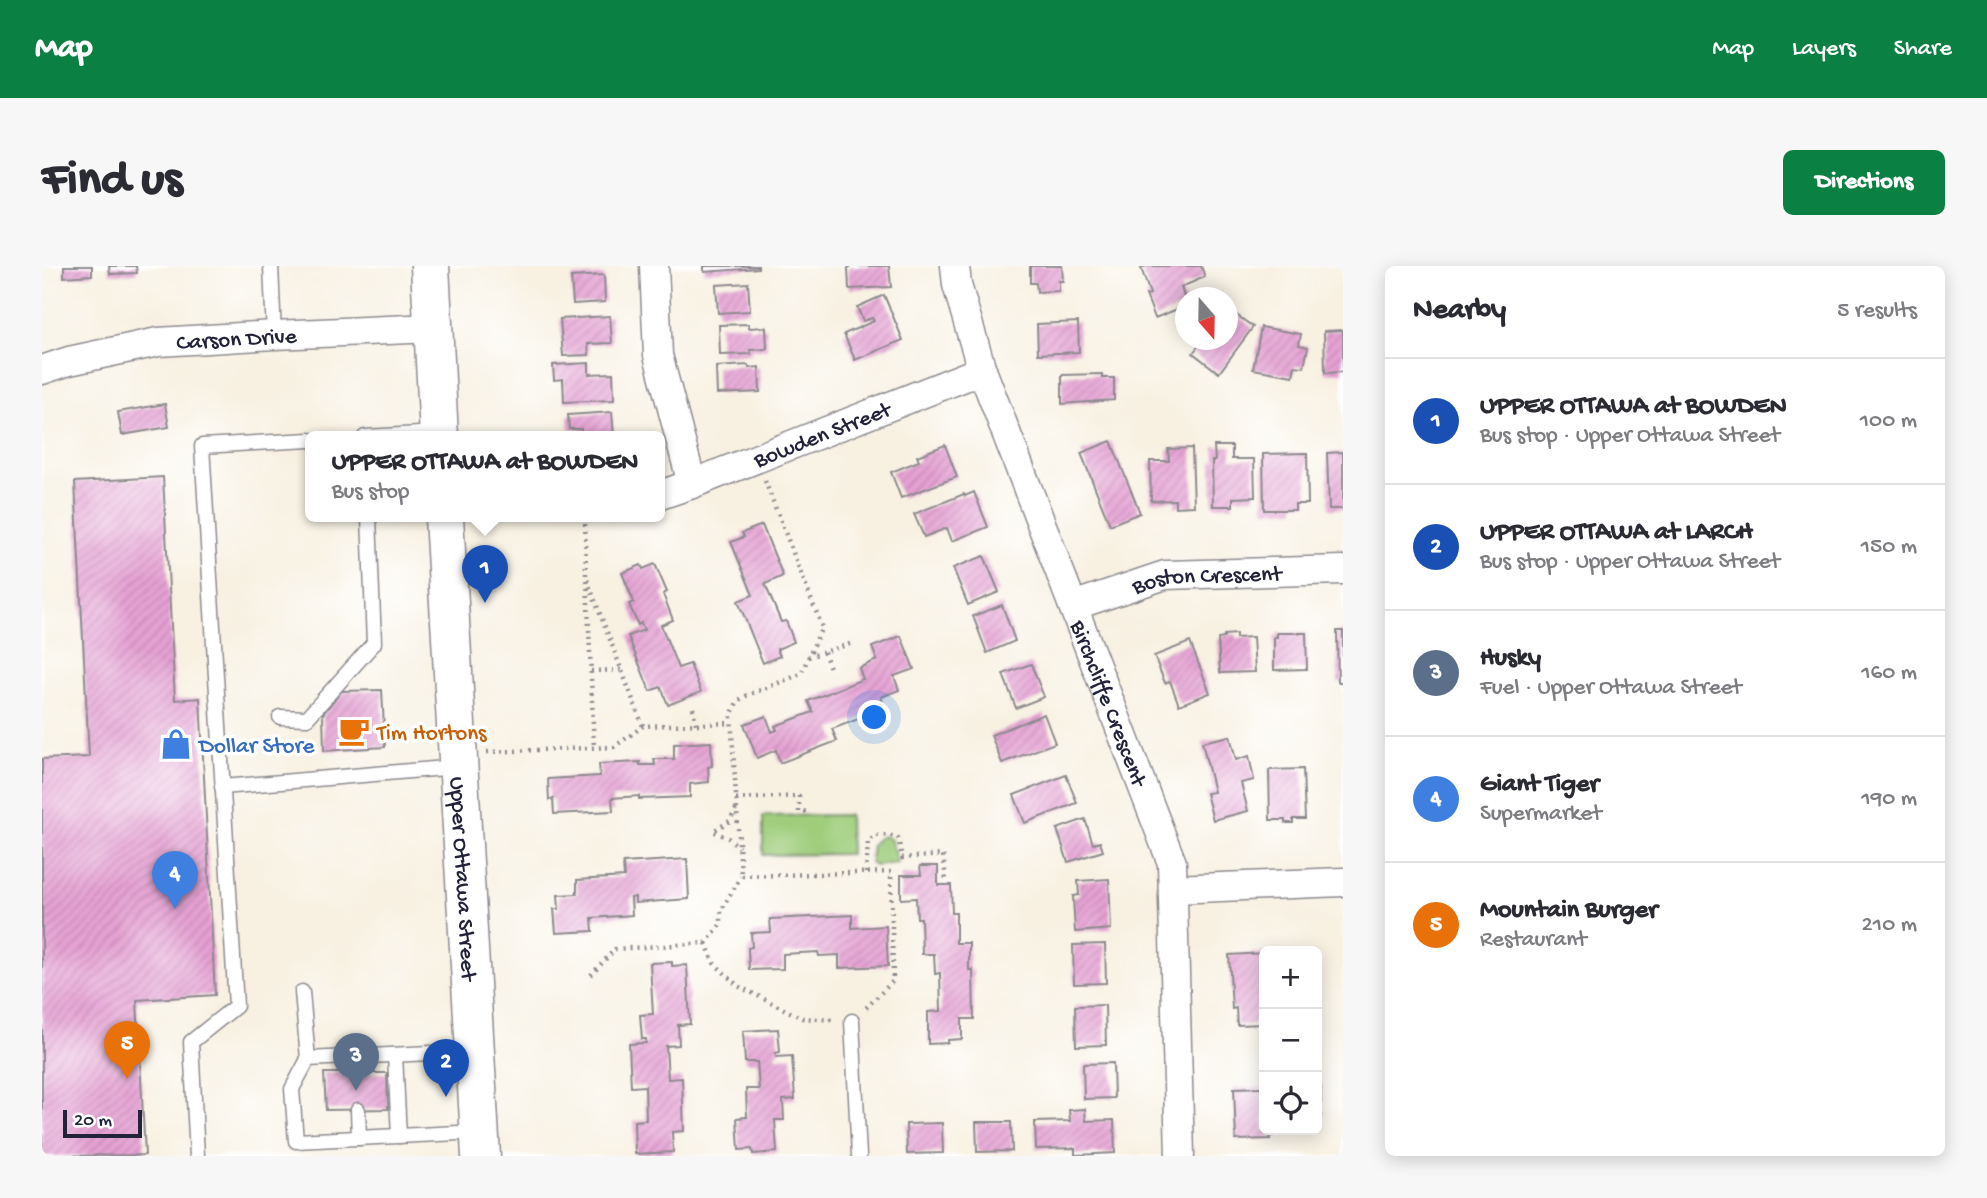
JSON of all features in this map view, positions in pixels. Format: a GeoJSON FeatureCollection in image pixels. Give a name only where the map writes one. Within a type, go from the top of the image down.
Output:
{"type":"FeatureCollection","features":[{"type":"Feature","properties":{"kind":"main road"},"geometry":{"type":"LineString","coordinates":[[430,266],[439,431]]}},
{"type":"Feature","properties":{"kind":"main road","name":"Upper Ottawa Street"},"geometry":{"type":"LineString","coordinates":[[444,522],[481,1144]]}},
{"type":"Feature","properties":{"kind":"street"},"geometry":{"type":"LineString","coordinates":[[654,266],[658,355],[692,484]]}},
{"type":"Feature","properties":{"kind":"street","name":"Birchcliffe Crescent"},"geometry":{"type":"LineString","coordinates":[[956,266],[957,285],[982,370],[1172,863],[1180,1156]]}},
{"type":"Feature","properties":{"kind":"street","name":"Carson Drive"},"geometry":{"type":"LineString","coordinates":[[42,370],[69,361],[158,342],[433,328]]}},
{"type":"Feature","properties":{"kind":"street","name":"Bowden Street"},"geometry":{"type":"LineString","coordinates":[[665,493],[982,370]]}},
{"type":"Feature","properties":{"kind":"street","name":"Boston Crescent"},"geometry":{"type":"LineString","coordinates":[[1073,606],[1165,575],[1343,570]]}},
{"type":"Feature","properties":{"kind":"street"},"geometry":{"type":"LineString","coordinates":[[1173,889],[1343,882]]}},
{"type":"Feature","properties":{"kind":"lane"},"geometry":{"type":"LineString","coordinates":[[271,266],[275,335]]}},
{"type":"Feature","properties":{"kind":"lane"},"geometry":{"type":"LineString","coordinates":[[197,1156],[191,1042],[236,1006],[202,446],[305,440]]}},
{"type":"Feature","properties":{"kind":"lane"},"geometry":{"type":"LineString","coordinates":[[281,717],[307,718],[374,643],[369,522]]}},
{"type":"Feature","properties":{"kind":"lane"},"geometry":{"type":"LineString","coordinates":[[222,787],[458,760]]}},
{"type":"Feature","properties":{"kind":"lane"},"geometry":{"type":"LineString","coordinates":[[302,992],[308,1059],[292,1089],[296,1142],[399,1136],[481,1144]]}},
{"type":"Feature","properties":{"kind":"lane"},"geometry":{"type":"LineString","coordinates":[[852,1021],[859,1156]]}},
{"type":"Feature","properties":{"kind":"lane"},"geometry":{"type":"LineString","coordinates":[[308,1059],[475,1051]]}},
{"type":"Feature","properties":{"kind":"lane"},"geometry":{"type":"LineString","coordinates":[[395,1055],[399,1136]]}},
{"type":"Feature","properties":{"kind":"lane"},"geometry":{"type":"LineString","coordinates":[[355,1057],[356,1073]]}},
{"type":"Feature","properties":{"kind":"lane"},"geometry":{"type":"LineString","coordinates":[[358,1110],[359,1138]]}},
{"type":"Feature","properties":{"kind":"path"},"geometry":{"type":"LineString","coordinates":[[591,975],[615,949],[706,943],[721,925],[721,911],[741,876],[731,723],[733,708],[743,697],[801,674],[822,627],[756,458]]}},
{"type":"Feature","properties":{"kind":"path"},"geometry":{"type":"LineString","coordinates":[[584,522],[594,748]]}},
{"type":"Feature","properties":{"kind":"path"},"geometry":{"type":"LineString","coordinates":[[586,577],[643,726]]}},
{"type":"Feature","properties":{"kind":"path"},"geometry":{"type":"LineString","coordinates":[[808,657],[853,643]]}},
{"type":"Feature","properties":{"kind":"path"},"geometry":{"type":"LineString","coordinates":[[824,652],[830,668]]}},
{"type":"Feature","properties":{"kind":"path"},"geometry":{"type":"LineString","coordinates":[[590,671],[622,670]]}},
{"type":"Feature","properties":{"kind":"path"},"geometry":{"type":"LineString","coordinates":[[693,708],[696,724]]}},
{"type":"Feature","properties":{"kind":"path"},"geometry":{"type":"LineString","coordinates":[[458,760],[614,747],[643,726],[731,723]]}},
{"type":"Feature","properties":{"kind":"path"},"geometry":{"type":"LineString","coordinates":[[736,799],[799,796],[799,812],[809,811]]}},
{"type":"Feature","properties":{"kind":"path"},"geometry":{"type":"LineString","coordinates":[[737,808],[730,821],[713,831],[740,848]]}},
{"type":"Feature","properties":{"kind":"path"},"geometry":{"type":"LineString","coordinates":[[866,873],[868,842],[874,835],[888,835],[898,838],[902,858],[943,855],[946,880]]}},
{"type":"Feature","properties":{"kind":"path"},"geometry":{"type":"LineString","coordinates":[[706,943],[714,963],[738,986],[802,1018],[852,1021],[893,981],[891,872],[741,876]]}},
{"type":"Feature","properties":{"kind":"green space"},"geometry":{"type":"Polygon","coordinates":[[[849,815],[850,854],[763,855],[763,816],[849,815]]]}},
{"type":"Feature","properties":{"kind":"green space"},"geometry":{"type":"Polygon","coordinates":[[[885,836],[891,840],[897,863],[875,866],[871,863],[872,846],[876,840],[885,836]]]}},
{"type":"Feature","properties":{"kind":"building"},"geometry":{"type":"Polygon","coordinates":[[[64,266],[92,266],[92,275],[64,277],[64,266]]]}},
{"type":"Feature","properties":{"kind":"building"},"geometry":{"type":"Polygon","coordinates":[[[109,266],[136,266],[137,273],[110,274],[109,266]]]}},
{"type":"Feature","properties":{"kind":"building"},"geometry":{"type":"Polygon","coordinates":[[[704,266],[758,266],[758,268],[704,272],[704,266]]]}},
{"type":"Feature","properties":{"kind":"building"},"geometry":{"type":"Polygon","coordinates":[[[889,266],[891,287],[849,289],[848,268],[889,266]]]}},
{"type":"Feature","properties":{"kind":"building"},"geometry":{"type":"Polygon","coordinates":[[[1030,266],[1062,266],[1063,281],[1059,281],[1059,291],[1037,292],[1036,283],[1030,283],[1030,266]]]}},
{"type":"Feature","properties":{"kind":"building"},"geometry":{"type":"Polygon","coordinates":[[[1201,266],[1205,277],[1175,287],[1175,310],[1155,318],[1146,295],[1150,294],[1141,268],[1201,266]]]}},
{"type":"Feature","properties":{"kind":"building"},"geometry":{"type":"Polygon","coordinates":[[[604,275],[605,302],[573,304],[571,277],[604,275]]]}},
{"type":"Feature","properties":{"kind":"building"},"geometry":{"type":"Polygon","coordinates":[[[748,283],[750,311],[718,313],[716,285],[748,283]]]}},
{"type":"Feature","properties":{"kind":"building"},"geometry":{"type":"Polygon","coordinates":[[[884,295],[903,340],[855,360],[844,334],[874,321],[872,318],[863,321],[857,307],[884,295]]]}},
{"type":"Feature","properties":{"kind":"building"},"geometry":{"type":"Polygon","coordinates":[[[610,316],[612,343],[588,344],[589,355],[563,356],[560,319],[610,316]]]}},
{"type":"Feature","properties":{"kind":"building"},"geometry":{"type":"Polygon","coordinates":[[[1238,316],[1253,327],[1238,347],[1238,316]]]}},
{"type":"Feature","properties":{"kind":"building"},"geometry":{"type":"Polygon","coordinates":[[[1078,322],[1079,352],[1038,354],[1037,324],[1078,322]]]}},
{"type":"Feature","properties":{"kind":"building"},"geometry":{"type":"Polygon","coordinates":[[[749,324],[749,328],[766,327],[767,349],[750,350],[751,354],[720,355],[719,325],[749,324]]]}},
{"type":"Feature","properties":{"kind":"building"},"geometry":{"type":"Polygon","coordinates":[[[1261,327],[1301,334],[1299,345],[1308,347],[1304,367],[1295,366],[1293,376],[1253,369],[1261,327]]]}},
{"type":"Feature","properties":{"kind":"building"},"geometry":{"type":"Polygon","coordinates":[[[1343,330],[1343,372],[1325,373],[1324,331],[1343,330]]]}},
{"type":"Feature","properties":{"kind":"building"},"geometry":{"type":"Polygon","coordinates":[[[1195,350],[1236,350],[1219,373],[1193,353],[1195,350]]]}},
{"type":"Feature","properties":{"kind":"building"},"geometry":{"type":"Polygon","coordinates":[[[589,363],[589,374],[613,373],[614,400],[564,402],[563,379],[554,380],[553,365],[589,363]]]}},
{"type":"Feature","properties":{"kind":"building"},"geometry":{"type":"Polygon","coordinates":[[[748,365],[749,368],[759,367],[760,392],[717,394],[716,367],[748,365]]]}},
{"type":"Feature","properties":{"kind":"building"},"geometry":{"type":"Polygon","coordinates":[[[1102,374],[1102,378],[1114,378],[1114,400],[1062,404],[1062,375],[1102,374]]]}},
{"type":"Feature","properties":{"kind":"building"},"geometry":{"type":"Polygon","coordinates":[[[165,404],[169,427],[122,435],[118,412],[165,404]]]}},
{"type":"Feature","properties":{"kind":"building"},"geometry":{"type":"Polygon","coordinates":[[[612,412],[614,431],[569,429],[568,415],[612,412]]]}},
{"type":"Feature","properties":{"kind":"building"},"geometry":{"type":"Polygon","coordinates":[[[1111,441],[1140,513],[1110,525],[1081,453],[1111,441]]]}},
{"type":"Feature","properties":{"kind":"building"},"geometry":{"type":"Polygon","coordinates":[[[945,445],[957,477],[901,498],[891,472],[919,461],[917,456],[945,445]]]}},
{"type":"Feature","properties":{"kind":"building"},"geometry":{"type":"Polygon","coordinates":[[[1214,446],[1232,446],[1232,459],[1254,459],[1255,497],[1233,498],[1233,506],[1213,506],[1214,446]]]}},
{"type":"Feature","properties":{"kind":"building"},"geometry":{"type":"Polygon","coordinates":[[[1192,448],[1194,506],[1175,507],[1175,500],[1151,501],[1150,461],[1169,461],[1168,449],[1192,448]]]}},
{"type":"Feature","properties":{"kind":"building"},"geometry":{"type":"Polygon","coordinates":[[[1343,452],[1343,509],[1329,509],[1327,453],[1343,452]]]}},
{"type":"Feature","properties":{"kind":"building"},"geometry":{"type":"Polygon","coordinates":[[[1307,453],[1308,504],[1295,504],[1295,510],[1264,510],[1263,454],[1307,453]]]}},
{"type":"Feature","properties":{"kind":"building"},"geometry":{"type":"Polygon","coordinates":[[[163,477],[175,700],[200,698],[215,995],[137,1000],[145,1155],[42,1156],[42,759],[89,757],[75,482],[163,477]]]}},
{"type":"Feature","properties":{"kind":"building"},"geometry":{"type":"Polygon","coordinates":[[[974,492],[988,527],[952,541],[947,528],[924,537],[914,514],[974,492]]]}},
{"type":"Feature","properties":{"kind":"building"},"geometry":{"type":"Polygon","coordinates":[[[762,525],[783,576],[765,584],[781,622],[786,621],[794,642],[777,649],[780,656],[763,663],[738,601],[753,595],[731,542],[744,537],[742,533],[762,525]]]}},
{"type":"Feature","properties":{"kind":"building"},"geometry":{"type":"Polygon","coordinates":[[[984,556],[999,592],[968,605],[953,568],[984,556]]]}},
{"type":"Feature","properties":{"kind":"building"},"geometry":{"type":"Polygon","coordinates":[[[655,564],[667,592],[663,594],[673,620],[661,625],[678,668],[690,664],[701,692],[668,705],[661,687],[650,691],[628,636],[644,630],[641,623],[638,625],[629,604],[634,602],[622,573],[641,565],[643,569],[655,564]]]}},
{"type":"Feature","properties":{"kind":"building"},"geometry":{"type":"Polygon","coordinates":[[[1002,605],[1015,641],[987,653],[973,616],[1002,605]]]}},
{"type":"Feature","properties":{"kind":"building"},"geometry":{"type":"Polygon","coordinates":[[[1337,631],[1343,631],[1343,682],[1338,682],[1337,631]]]}},
{"type":"Feature","properties":{"kind":"building"},"geometry":{"type":"Polygon","coordinates":[[[1277,633],[1306,633],[1307,669],[1274,670],[1274,637],[1277,637],[1277,633]]]}},
{"type":"Feature","properties":{"kind":"building"},"geometry":{"type":"Polygon","coordinates":[[[1236,634],[1236,638],[1253,637],[1255,672],[1220,673],[1218,639],[1224,638],[1224,635],[1236,634]]]}},
{"type":"Feature","properties":{"kind":"building"},"geometry":{"type":"Polygon","coordinates":[[[901,636],[914,669],[894,676],[899,690],[881,697],[885,709],[832,729],[837,741],[780,763],[776,750],[757,758],[744,724],[766,716],[772,732],[777,730],[775,726],[813,712],[808,701],[863,679],[859,668],[877,660],[872,647],[901,636]]]}},
{"type":"Feature","properties":{"kind":"building"},"geometry":{"type":"Polygon","coordinates":[[[1190,642],[1210,693],[1179,705],[1170,681],[1165,683],[1154,656],[1190,642]]]}},
{"type":"Feature","properties":{"kind":"building"},"geometry":{"type":"Polygon","coordinates":[[[1031,664],[1044,697],[1016,708],[1003,674],[1031,664]]]}},
{"type":"Feature","properties":{"kind":"building","name":"Tim Hortons"},"geometry":{"type":"Polygon","coordinates":[[[382,690],[385,747],[324,751],[323,714],[341,691],[382,690]]]}},
{"type":"Feature","properties":{"kind":"building"},"geometry":{"type":"Polygon","coordinates":[[[1044,714],[1055,743],[1002,763],[991,735],[1044,714]]]}},
{"type":"Feature","properties":{"kind":"building"},"geometry":{"type":"Polygon","coordinates":[[[1230,736],[1236,760],[1249,756],[1254,780],[1241,783],[1248,811],[1213,820],[1206,793],[1214,792],[1202,742],[1230,736]]]}},
{"type":"Feature","properties":{"kind":"building"},"geometry":{"type":"Polygon","coordinates":[[[711,742],[712,766],[708,767],[709,782],[690,784],[690,797],[612,798],[613,811],[554,814],[553,799],[549,800],[548,779],[600,776],[599,764],[640,762],[640,765],[655,765],[654,759],[674,759],[674,744],[711,742]]]}},
{"type":"Feature","properties":{"kind":"building"},"geometry":{"type":"Polygon","coordinates":[[[1303,769],[1305,819],[1293,819],[1293,823],[1270,820],[1269,770],[1303,769]]]}},
{"type":"Feature","properties":{"kind":"building"},"geometry":{"type":"Polygon","coordinates":[[[1066,775],[1077,803],[1025,823],[1014,795],[1066,775]]]}},
{"type":"Feature","properties":{"kind":"building"},"geometry":{"type":"Polygon","coordinates":[[[1085,819],[1093,844],[1100,842],[1103,851],[1068,862],[1057,829],[1085,819]]]}},
{"type":"Feature","properties":{"kind":"building"},"geometry":{"type":"Polygon","coordinates":[[[687,859],[689,899],[635,903],[635,897],[631,898],[632,915],[592,918],[593,931],[556,933],[554,909],[559,909],[558,895],[577,894],[577,880],[624,877],[623,863],[687,859]]]}},
{"type":"Feature","properties":{"kind":"building"},"geometry":{"type":"Polygon","coordinates":[[[920,866],[938,866],[938,885],[951,885],[952,913],[956,913],[956,943],[969,943],[969,970],[973,970],[974,1019],[962,1019],[962,1039],[948,1040],[948,1043],[928,1044],[928,1012],[941,1011],[940,973],[935,974],[934,954],[922,954],[921,918],[917,918],[916,898],[901,899],[901,875],[921,875],[920,866]]]}},
{"type":"Feature","properties":{"kind":"building"},"geometry":{"type":"Polygon","coordinates":[[[1109,879],[1111,929],[1075,932],[1073,896],[1079,895],[1078,881],[1109,879]]]}},
{"type":"Feature","properties":{"kind":"building"},"geometry":{"type":"Polygon","coordinates":[[[852,915],[852,928],[886,926],[888,966],[839,968],[839,955],[819,956],[818,952],[783,954],[783,969],[749,970],[748,948],[752,947],[751,933],[771,932],[770,919],[852,915]]]}},
{"type":"Feature","properties":{"kind":"building"},"geometry":{"type":"Polygon","coordinates":[[[1105,944],[1106,983],[1074,984],[1073,945],[1105,944]]]}},
{"type":"Feature","properties":{"kind":"building"},"geometry":{"type":"Polygon","coordinates":[[[1259,953],[1259,1024],[1237,1025],[1236,1008],[1232,1009],[1229,955],[1259,953]]]}},
{"type":"Feature","properties":{"kind":"building"},"geometry":{"type":"Polygon","coordinates":[[[672,962],[672,966],[687,965],[690,1024],[678,1025],[679,1045],[666,1046],[668,1079],[682,1078],[684,1131],[672,1132],[673,1152],[635,1154],[634,1121],[646,1120],[645,1086],[631,1087],[629,1044],[646,1043],[646,1039],[642,1039],[640,1015],[653,1014],[650,963],[672,962]]]}},
{"type":"Feature","properties":{"kind":"building"},"geometry":{"type":"Polygon","coordinates":[[[1105,1005],[1106,1045],[1076,1046],[1075,1006],[1105,1005]]]}},
{"type":"Feature","properties":{"kind":"building"},"geometry":{"type":"Polygon","coordinates":[[[778,1029],[780,1052],[775,1053],[776,1057],[792,1056],[795,1099],[783,1100],[784,1120],[775,1120],[777,1152],[753,1154],[752,1149],[739,1150],[737,1118],[747,1117],[746,1089],[759,1089],[757,1062],[745,1062],[743,1031],[778,1029]]]}},
{"type":"Feature","properties":{"kind":"building"},"geometry":{"type":"Polygon","coordinates":[[[1113,1063],[1114,1098],[1084,1099],[1083,1064],[1113,1063]]]}},
{"type":"Feature","properties":{"kind":"building"},"geometry":{"type":"Polygon","coordinates":[[[324,1073],[387,1073],[388,1109],[326,1110],[324,1073]]]}},
{"type":"Feature","properties":{"kind":"building"},"geometry":{"type":"Polygon","coordinates":[[[1259,1087],[1259,1135],[1273,1135],[1269,1136],[1270,1139],[1236,1140],[1234,1088],[1259,1087]]]}},
{"type":"Feature","properties":{"kind":"building"},"geometry":{"type":"Polygon","coordinates":[[[1085,1109],[1086,1121],[1114,1120],[1115,1153],[1075,1155],[1075,1148],[1036,1149],[1035,1122],[1070,1121],[1069,1110],[1085,1109]]]}},
{"type":"Feature","properties":{"kind":"building"},"geometry":{"type":"Polygon","coordinates":[[[976,1122],[1011,1122],[1012,1151],[977,1152],[976,1122]]]}},
{"type":"Feature","properties":{"kind":"building"},"geometry":{"type":"Polygon","coordinates":[[[942,1123],[943,1153],[907,1154],[906,1124],[942,1123]]]}},
{"type":"Feature","properties":{"kind":"place","name":"UPPER OTTAWA at BOWDEN"},"geometry":{"type":"Point","coordinates":[485,603]}},
{"type":"Feature","properties":{"kind":"place","name":"Tim Hortons"},"geometry":{"type":"Point","coordinates":[354,731]}},
{"type":"Feature","properties":{"kind":"place","name":"Dollar Store"},"geometry":{"type":"Point","coordinates":[176,744]}},
{"type":"Feature","properties":{"kind":"place","name":"Giant Tiger"},"geometry":{"type":"Point","coordinates":[175,909]}},
{"type":"Feature","properties":{"kind":"place","name":"Mountain Burger"},"geometry":{"type":"Point","coordinates":[127,1079]}},
{"type":"Feature","properties":{"kind":"place","name":"Husky"},"geometry":{"type":"Point","coordinates":[356,1091]}},
{"type":"Feature","properties":{"kind":"place","name":"UPPER OTTAWA at LARCH"},"geometry":{"type":"Point","coordinates":[446,1097]}}]}
